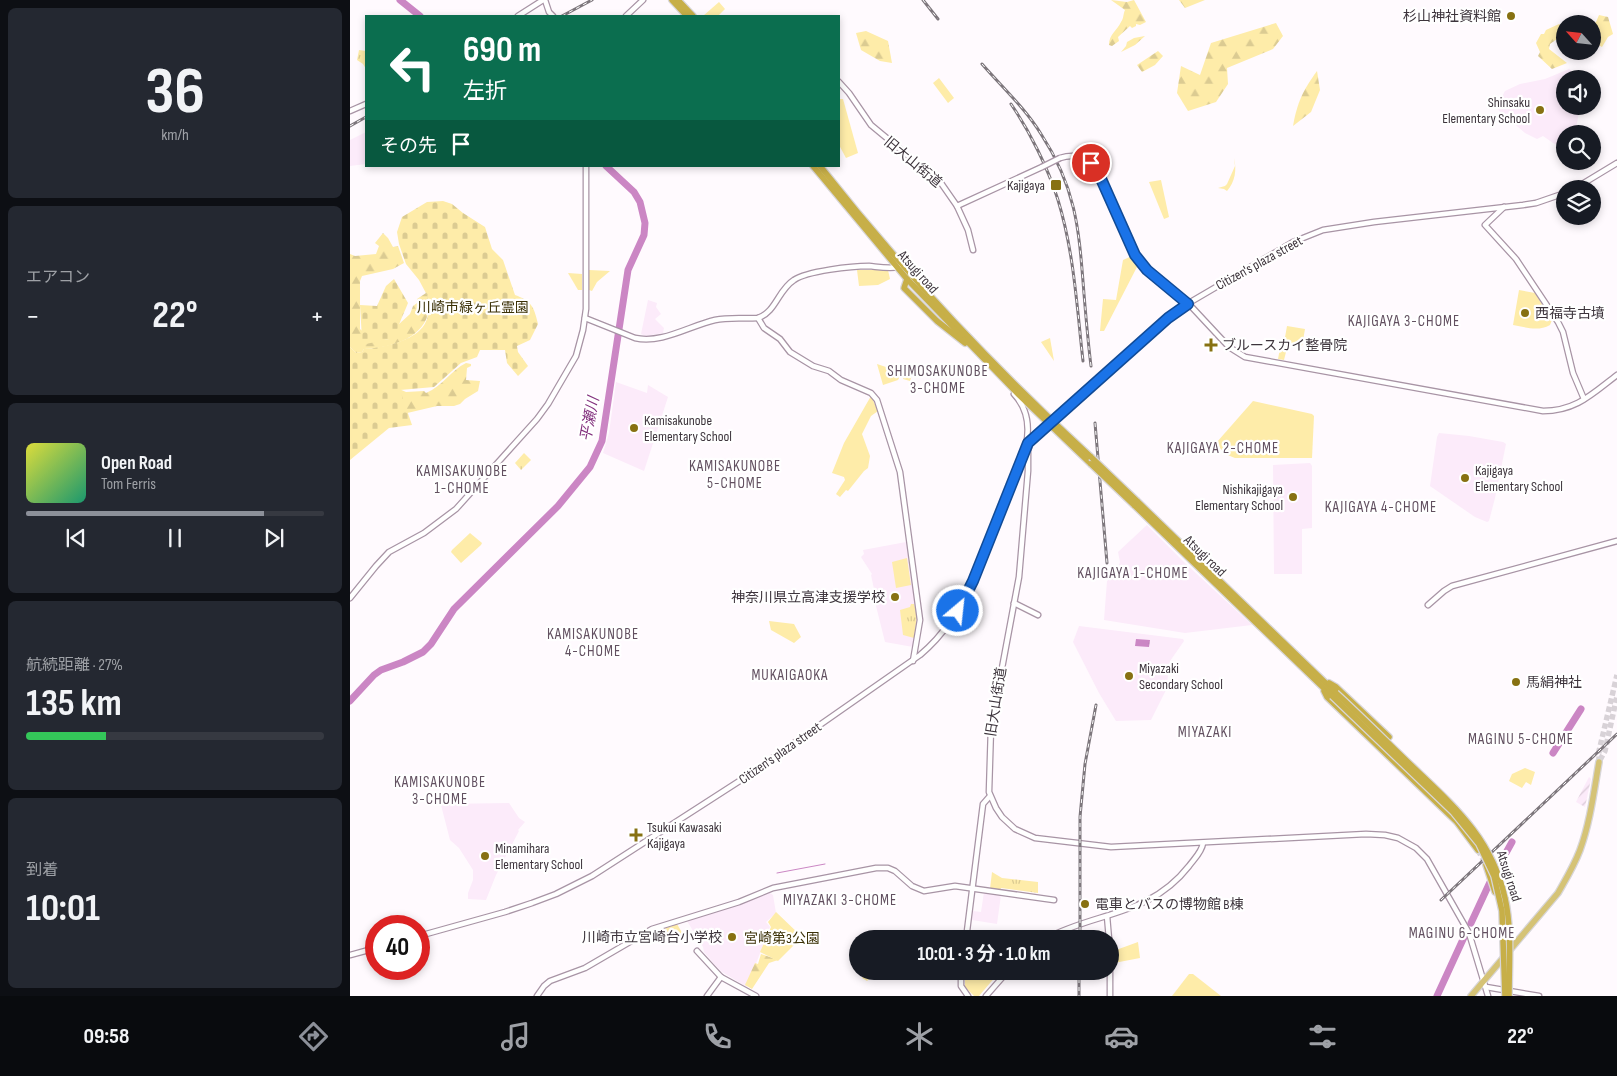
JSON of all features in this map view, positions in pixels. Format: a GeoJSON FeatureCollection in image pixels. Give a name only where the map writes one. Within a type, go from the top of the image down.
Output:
{"type":"FeatureCollection","features":[{"type":"Feature","properties":{"kind":"highway"},"geometry":{"type":"LineString","coordinates":[[672,0],[686,15]]}},
{"type":"Feature","properties":{"kind":"highway"},"geometry":{"type":"LineString","coordinates":[[678,0],[692,15]]}},
{"type":"Feature","properties":{"kind":"highway","name":"Atsugi road"},"geometry":{"type":"LineString","coordinates":[[814,167],[900,267],[1091,464],[1136,503]]}},
{"type":"Feature","properties":{"kind":"highway","name":"Atsugi road"},"geometry":{"type":"LineString","coordinates":[[821,167],[900,267],[907,279],[904,288],[937,321],[973,348],[1051,423],[1091,456],[1136,503],[1321,681],[1453,812],[1478,844],[1494,876],[1502,910],[1505,996]]}},
{"type":"Feature","properties":{"kind":"highway"},"geometry":{"type":"LineString","coordinates":[[1321,681],[1336,687],[1389,737]]}},
{"type":"Feature","properties":{"kind":"highway"},"geometry":{"type":"LineString","coordinates":[[1321,681],[1327,697],[1457,822],[1478,850]]}},
{"type":"Feature","properties":{"kind":"highway","name":"Atsugi road"},"geometry":{"type":"LineString","coordinates":[[1334,694],[1463,815],[1487,849],[1500,878],[1507,910],[1512,996]]}},
{"type":"Feature","properties":{"kind":"highway"},"geometry":{"type":"LineString","coordinates":[[1486,865],[1496,894],[1499,911],[1501,959]]}},
{"type":"Feature","properties":{"kind":"main road"},"geometry":{"type":"LineString","coordinates":[[1470,996],[1558,893],[1574,864],[1585,834],[1599,762]]}},
{"type":"Feature","properties":{"kind":"street"},"geometry":{"type":"LineString","coordinates":[[520,15],[544,0],[552,15]]}},
{"type":"Feature","properties":{"kind":"street"},"geometry":{"type":"LineString","coordinates":[[627,15],[642,0]]}},
{"type":"Feature","properties":{"kind":"street","name":"旧大山街道"},"geometry":{"type":"LineString","coordinates":[[840,83],[869,124],[941,183],[957,206],[968,230],[972,250]]}},
{"type":"Feature","properties":{"kind":"street"},"geometry":{"type":"LineString","coordinates":[[350,111],[365,104]]}},
{"type":"Feature","properties":{"kind":"street"},"geometry":{"type":"LineString","coordinates":[[957,206],[1060,158],[1078,156],[1091,163],[1098,172],[1135,255],[1147,270],[1188,304],[1229,347],[1251,359],[1557,411],[1584,399],[1617,375]]}},
{"type":"Feature","properties":{"kind":"street"},"geometry":{"type":"LineString","coordinates":[[1589,180],[1617,163]]}},
{"type":"Feature","properties":{"kind":"street"},"geometry":{"type":"LineString","coordinates":[[350,598],[389,552],[435,526],[456,509],[537,419],[576,356],[585,318],[586,167]]}},
{"type":"Feature","properties":{"kind":"street","name":"Citizen's plaza street"},"geometry":{"type":"LineString","coordinates":[[1026,446],[1168,318],[1188,304],[1293,242],[1323,230],[1374,222],[1536,203],[1556,196]]}},
{"type":"Feature","properties":{"kind":"street"},"geometry":{"type":"LineString","coordinates":[[1504,207],[1485,224],[1516,259],[1558,322],[1563,332],[1573,373],[1584,399]]}},
{"type":"Feature","properties":{"kind":"street"},"geometry":{"type":"LineString","coordinates":[[585,318],[642,339],[658,338],[724,318],[758,318],[772,308],[786,286],[802,276],[855,267],[900,267]]}},
{"type":"Feature","properties":{"kind":"street"},"geometry":{"type":"LineString","coordinates":[[758,318],[764,328],[780,338],[790,352],[813,366],[829,371],[841,380],[871,393],[877,400],[900,472],[920,620],[913,660]]}},
{"type":"Feature","properties":{"kind":"street","name":"Citizen's plaza street"},"geometry":{"type":"LineString","coordinates":[[430,933],[532,903],[556,894],[592,876],[734,785],[913,660],[935,642],[963,602],[973,581],[1026,446],[1028,425],[1026,413],[1022,403],[1007,382]]}},
{"type":"Feature","properties":{"kind":"street"},"geometry":{"type":"LineString","coordinates":[[1027,476],[1028,451],[1033,438]]}},
{"type":"Feature","properties":{"kind":"street"},"geometry":{"type":"LineString","coordinates":[[1017,469],[1027,476]]}},
{"type":"Feature","properties":{"kind":"street","name":"旧大山街道"},"geometry":{"type":"LineString","coordinates":[[967,930],[984,802],[990,796],[988,779],[991,727],[1020,570],[1027,476]]}},
{"type":"Feature","properties":{"kind":"street"},"geometry":{"type":"LineString","coordinates":[[1428,605],[1444,590],[1452,586],[1617,541]]}},
{"type":"Feature","properties":{"kind":"street"},"geometry":{"type":"LineString","coordinates":[[1014,603],[1038,615]]}},
{"type":"Feature","properties":{"kind":"street"},"geometry":{"type":"LineString","coordinates":[[990,796],[1002,817],[1015,829],[1028,836],[1039,839],[1111,847],[1370,834],[1388,835],[1402,840],[1420,851],[1434,871],[1469,934],[1488,996]]}},
{"type":"Feature","properties":{"kind":"street"},"geometry":{"type":"LineString","coordinates":[[983,811],[988,806],[994,805]]}},
{"type":"Feature","properties":{"kind":"street"},"geometry":{"type":"LineString","coordinates":[[1070,930],[1147,902],[1167,889],[1201,850],[1203,843]]}},
{"type":"Feature","properties":{"kind":"street"},"geometry":{"type":"LineString","coordinates":[[537,996],[550,981],[585,968],[652,930],[739,902],[773,888],[882,868],[895,871],[912,886],[920,890],[928,891],[955,886],[1054,900]]}},
{"type":"Feature","properties":{"kind":"street"},"geometry":{"type":"LineString","coordinates":[[1107,916],[1108,930]]}},
{"type":"Feature","properties":{"kind":"street"},"geometry":{"type":"LineString","coordinates":[[350,955],[365,951]]}},
{"type":"Feature","properties":{"kind":"street"},"geometry":{"type":"LineString","coordinates":[[697,951],[721,977],[756,996]]}},
{"type":"Feature","properties":{"kind":"street"},"geometry":{"type":"LineString","coordinates":[[707,996],[721,977]]}},
{"type":"Feature","properties":{"kind":"street"},"geometry":{"type":"LineString","coordinates":[[961,980],[961,986],[968,996]]}},
{"type":"Feature","properties":{"kind":"street"},"geometry":{"type":"LineString","coordinates":[[986,996],[1000,980]]}},
{"type":"Feature","properties":{"kind":"street"},"geometry":{"type":"LineString","coordinates":[[1110,980],[1110,996]]}},
{"type":"Feature","properties":{"kind":"street"},"geometry":{"type":"LineString","coordinates":[[1486,987],[1540,996]]}},
{"type":"Feature","properties":{"kind":"shaded area","name":"Shinsaku Elementary School"},"geometry":{"type":"Polygon","coordinates":[[[1556,74],[1556,115],[1578,115],[1577,125],[1556,125],[1556,144],[1543,136],[1537,139],[1525,133],[1496,108],[1505,91],[1520,84],[1545,79],[1556,74]]]}},
{"type":"Feature","properties":{"kind":"shaded area"},"geometry":{"type":"Polygon","coordinates":[[[365,132],[365,164],[350,166],[350,140],[365,132]]]}},
{"type":"Feature","properties":{"kind":"shaded area"},"geometry":{"type":"Polygon","coordinates":[[[648,300],[657,303],[656,307],[661,314],[655,319],[664,328],[663,333],[646,336],[641,334],[648,300]]]}},
{"type":"Feature","properties":{"kind":"shaded area","name":"Kamisakunobe Elementary School"},"geometry":{"type":"Polygon","coordinates":[[[616,382],[647,393],[648,385],[668,397],[644,471],[603,453],[609,433],[616,382]]]}},
{"type":"Feature","properties":{"kind":"shaded area","name":"Kajigaya Elementary School"},"geometry":{"type":"Polygon","coordinates":[[[1439,433],[1469,436],[1506,444],[1489,521],[1487,522],[1475,517],[1430,486],[1439,433]]]}},
{"type":"Feature","properties":{"kind":"shaded area","name":"Nishikajigaya Elementary School"},"geometry":{"type":"Polygon","coordinates":[[[1310,463],[1312,466],[1312,528],[1302,529],[1302,574],[1274,574],[1273,465],[1310,463]]]}},
{"type":"Feature","properties":{"kind":"shaded area"},"geometry":{"type":"Polygon","coordinates":[[[1147,525],[1252,625],[1185,633],[1104,620],[1107,581],[1117,570],[1120,562],[1118,552],[1147,525]]]}},
{"type":"Feature","properties":{"kind":"shaded area","name":"神奈川県立高津支援学校"},"geometry":{"type":"Polygon","coordinates":[[[906,542],[917,610],[917,625],[913,647],[885,642],[872,590],[874,589],[872,574],[861,557],[864,554],[863,550],[906,542]]]}},
{"type":"Feature","properties":{"kind":"shaded area","name":"Miyazaki Secondary School"},"geometry":{"type":"Polygon","coordinates":[[[1079,626],[1183,639],[1184,641],[1170,661],[1166,690],[1151,720],[1116,721],[1099,693],[1073,642],[1079,626]]]}},
{"type":"Feature","properties":{"kind":"shaded area"},"geometry":{"type":"Polygon","coordinates":[[[1589,777],[1591,779],[1585,807],[1576,802],[1589,777]]]}},
{"type":"Feature","properties":{"kind":"shaded area","name":"Minamihara Elementary School"},"geometry":{"type":"Polygon","coordinates":[[[509,803],[519,818],[525,822],[518,830],[486,900],[468,899],[468,893],[473,880],[473,870],[459,848],[450,840],[441,805],[509,803]]]}},
{"type":"Feature","properties":{"kind":"shaded area"},"geometry":{"type":"Polygon","coordinates":[[[984,892],[1001,895],[997,924],[972,920],[973,911],[981,912],[984,892]]]}},
{"type":"Feature","properties":{"kind":"shaded area","name":"川崎市立宮崎台小学校"},"geometry":{"type":"Polygon","coordinates":[[[770,893],[773,895],[776,913],[766,922],[770,927],[747,987],[722,972],[715,965],[704,952],[703,947],[687,921],[770,893]]]}},
{"type":"Feature","properties":{"kind":"green space"},"geometry":{"type":"Polygon","coordinates":[[[1111,0],[1127,2],[1134,0],[1146,22],[1140,25],[1136,24],[1132,28],[1130,26],[1118,37],[1119,41],[1112,46],[1109,45],[1110,38],[1122,21],[1125,10],[1111,0]]]}},
{"type":"Feature","properties":{"kind":"green space"},"geometry":{"type":"Polygon","coordinates":[[[1179,0],[1205,0],[1185,8],[1179,0]]]}},
{"type":"Feature","properties":{"kind":"green space"},"geometry":{"type":"Polygon","coordinates":[[[719,2],[725,9],[719,15],[704,15],[719,2]]]}},
{"type":"Feature","properties":{"kind":"green space"},"geometry":{"type":"Polygon","coordinates":[[[1601,15],[1608,17],[1613,34],[1608,37],[1602,47],[1601,15]]]}},
{"type":"Feature","properties":{"kind":"green space"},"geometry":{"type":"Polygon","coordinates":[[[1276,23],[1283,36],[1273,49],[1227,68],[1228,84],[1216,102],[1188,111],[1177,93],[1181,66],[1200,75],[1211,43],[1276,23]]]}},
{"type":"Feature","properties":{"kind":"green space"},"geometry":{"type":"Polygon","coordinates":[[[1556,25],[1556,40],[1550,44],[1549,49],[1556,54],[1556,60],[1563,60],[1567,63],[1552,69],[1538,56],[1540,52],[1536,43],[1541,34],[1544,34],[1546,30],[1556,25]]]}},
{"type":"Feature","properties":{"kind":"green space"},"geometry":{"type":"Polygon","coordinates":[[[866,31],[888,41],[892,63],[880,61],[861,50],[856,33],[866,31]]]}},
{"type":"Feature","properties":{"kind":"green space"},"geometry":{"type":"Polygon","coordinates":[[[1145,36],[1135,45],[1121,52],[1127,42],[1134,38],[1145,36]]]}},
{"type":"Feature","properties":{"kind":"green space"},"geometry":{"type":"Polygon","coordinates":[[[359,50],[365,51],[365,67],[357,60],[359,50]]]}},
{"type":"Feature","properties":{"kind":"green space"},"geometry":{"type":"Polygon","coordinates":[[[1158,51],[1163,56],[1155,65],[1142,72],[1137,65],[1158,51]]]}},
{"type":"Feature","properties":{"kind":"green space"},"geometry":{"type":"Polygon","coordinates":[[[1317,71],[1320,90],[1311,112],[1293,126],[1301,97],[1317,71]]]}},
{"type":"Feature","properties":{"kind":"green space"},"geometry":{"type":"Polygon","coordinates":[[[939,78],[954,98],[948,103],[933,83],[939,78]]]}},
{"type":"Feature","properties":{"kind":"green space"},"geometry":{"type":"Polygon","coordinates":[[[840,99],[843,99],[858,153],[846,158],[840,147],[840,99]]]}},
{"type":"Feature","properties":{"kind":"green space"},"geometry":{"type":"Polygon","coordinates":[[[1235,166],[1234,180],[1227,191],[1218,188],[1225,186],[1235,166]]]}},
{"type":"Feature","properties":{"kind":"green space"},"geometry":{"type":"Polygon","coordinates":[[[1161,180],[1169,217],[1164,219],[1149,182],[1161,180]]]}},
{"type":"Feature","properties":{"kind":"green space","name":"川崎市緑ヶ丘霊園"},"geometry":{"type":"Polygon","coordinates":[[[443,201],[452,204],[485,227],[492,249],[503,260],[515,295],[528,302],[533,308],[538,324],[530,340],[517,346],[518,352],[528,366],[518,376],[507,363],[505,350],[480,350],[477,357],[461,363],[434,387],[400,390],[412,425],[389,428],[350,460],[350,347],[356,353],[362,352],[364,349],[394,344],[409,338],[424,325],[430,307],[428,297],[419,280],[406,264],[397,232],[402,217],[427,202],[443,201]]]}},
{"type":"Feature","properties":{"kind":"green space"},"geometry":{"type":"Polygon","coordinates":[[[383,233],[393,247],[398,246],[404,263],[393,269],[362,276],[360,281],[360,329],[374,341],[389,339],[398,325],[410,314],[413,306],[417,303],[417,299],[426,293],[430,303],[429,311],[424,323],[411,336],[393,344],[364,349],[362,352],[356,353],[350,347],[350,254],[355,256],[376,254],[379,246],[375,243],[383,233]]]}},
{"type":"Feature","properties":{"kind":"green space"},"geometry":{"type":"Polygon","coordinates":[[[1132,256],[1138,265],[1104,331],[1100,331],[1103,299],[1116,300],[1123,260],[1132,256]]]}},
{"type":"Feature","properties":{"kind":"green space"},"geometry":{"type":"Polygon","coordinates":[[[589,270],[610,271],[597,282],[592,291],[589,290],[589,270]]]}},
{"type":"Feature","properties":{"kind":"green space"},"geometry":{"type":"Polygon","coordinates":[[[857,270],[888,270],[890,279],[878,285],[859,286],[857,270]]]}},
{"type":"Feature","properties":{"kind":"green space"},"geometry":{"type":"Polygon","coordinates":[[[568,273],[582,274],[582,290],[578,290],[568,273]]]}},
{"type":"Feature","properties":{"kind":"green space"},"geometry":{"type":"Polygon","coordinates":[[[394,279],[408,303],[396,338],[392,341],[389,339],[366,344],[362,339],[360,305],[377,306],[386,286],[394,279]]]}},
{"type":"Feature","properties":{"kind":"green space"},"geometry":{"type":"Polygon","coordinates":[[[1519,290],[1535,293],[1552,320],[1550,325],[1536,329],[1513,325],[1519,290]]]}},
{"type":"Feature","properties":{"kind":"green space"},"geometry":{"type":"Polygon","coordinates":[[[1287,326],[1305,329],[1302,346],[1288,344],[1284,360],[1278,359],[1281,343],[1284,343],[1287,326]]]}},
{"type":"Feature","properties":{"kind":"green space"},"geometry":{"type":"Polygon","coordinates":[[[1050,338],[1054,361],[1041,342],[1050,338]]]}},
{"type":"Feature","properties":{"kind":"green space"},"geometry":{"type":"Polygon","coordinates":[[[466,363],[471,364],[471,366],[467,368],[466,380],[480,381],[478,391],[454,406],[437,406],[403,414],[397,388],[406,392],[424,391],[426,393],[466,363]]]}},
{"type":"Feature","properties":{"kind":"green space"},"geometry":{"type":"Polygon","coordinates":[[[877,364],[889,368],[889,371],[901,374],[898,380],[883,385],[877,364]]]}},
{"type":"Feature","properties":{"kind":"green space"},"geometry":{"type":"Polygon","coordinates":[[[908,365],[914,368],[910,381],[903,379],[908,365]]]}},
{"type":"Feature","properties":{"kind":"green space"},"geometry":{"type":"Polygon","coordinates":[[[871,396],[878,411],[871,416],[862,434],[870,456],[868,468],[848,491],[846,490],[840,497],[836,494],[845,480],[844,477],[832,473],[844,443],[871,396]]]}},
{"type":"Feature","properties":{"kind":"green space"},"geometry":{"type":"Polygon","coordinates":[[[1253,401],[1312,414],[1314,416],[1312,458],[1235,458],[1222,450],[1217,442],[1253,401]]]}},
{"type":"Feature","properties":{"kind":"green space"},"geometry":{"type":"Polygon","coordinates":[[[524,453],[531,460],[521,470],[515,463],[524,453]]]}},
{"type":"Feature","properties":{"kind":"green space"},"geometry":{"type":"Polygon","coordinates":[[[470,533],[482,543],[461,563],[451,552],[470,533]]]}},
{"type":"Feature","properties":{"kind":"green space"},"geometry":{"type":"Polygon","coordinates":[[[907,558],[911,585],[896,588],[892,562],[907,558]]]}},
{"type":"Feature","properties":{"kind":"green space"},"geometry":{"type":"Polygon","coordinates":[[[911,604],[914,604],[917,616],[914,638],[903,635],[900,610],[910,607],[911,604]]]}},
{"type":"Feature","properties":{"kind":"green space"},"geometry":{"type":"Polygon","coordinates":[[[769,621],[794,624],[801,637],[794,643],[771,630],[769,621]]]}},
{"type":"Feature","properties":{"kind":"green space"},"geometry":{"type":"Polygon","coordinates":[[[1525,768],[1535,772],[1531,785],[1526,782],[1522,788],[1509,781],[1512,774],[1525,768]]]}},
{"type":"Feature","properties":{"kind":"green space"},"geometry":{"type":"Polygon","coordinates":[[[992,872],[1002,878],[1038,882],[1038,893],[1001,888],[1000,891],[990,889],[992,872]]]}},
{"type":"Feature","properties":{"kind":"green space","name":"宮崎第3公園"},"geometry":{"type":"Polygon","coordinates":[[[776,912],[800,935],[800,939],[778,961],[760,952],[771,927],[768,922],[776,912]]]}},
{"type":"Feature","properties":{"kind":"green space"},"geometry":{"type":"Polygon","coordinates":[[[677,924],[684,936],[677,941],[666,936],[659,937],[656,932],[677,924]]]}},
{"type":"Feature","properties":{"kind":"green space"},"geometry":{"type":"Polygon","coordinates":[[[1138,942],[1140,958],[1119,962],[1119,949],[1138,942]]]}},
{"type":"Feature","properties":{"kind":"green space"},"geometry":{"type":"Polygon","coordinates":[[[761,954],[778,960],[769,963],[752,989],[745,985],[755,963],[758,964],[761,954]]]}},
{"type":"Feature","properties":{"kind":"green space"},"geometry":{"type":"Polygon","coordinates":[[[1189,974],[1193,974],[1221,996],[1172,996],[1189,974]]]}},
{"type":"Feature","properties":{"kind":"green space"},"geometry":{"type":"Polygon","coordinates":[[[965,980],[993,980],[979,996],[974,996],[965,987],[965,980]]]}},
{"type":"Feature","properties":{"kind":"water"},"geometry":{"type":"Polygon","coordinates":[[[1136,639],[1150,640],[1149,647],[1135,646],[1136,639]]]}},
{"type":"Feature","properties":{"kind":"waterway","name":"平瀬川"},"geometry":{"type":"LineString","coordinates":[[400,0],[419,15]]}},
{"type":"Feature","properties":{"kind":"waterway","name":"平瀬川"},"geometry":{"type":"LineString","coordinates":[[350,701],[381,670],[423,652],[431,644],[454,609],[558,506],[590,467],[602,441],[628,270],[644,235],[645,223],[640,202],[634,192],[607,167]]}},
{"type":"Feature","properties":{"kind":"waterway"},"geometry":{"type":"LineString","coordinates":[[1553,753],[1581,709]]}},
{"type":"Feature","properties":{"kind":"waterway"},"geometry":{"type":"LineString","coordinates":[[1502,860],[1512,842]]}},
{"type":"Feature","properties":{"kind":"waterway"},"geometry":{"type":"LineString","coordinates":[[777,873],[825,864]]}},
{"type":"Feature","properties":{"kind":"waterway"},"geometry":{"type":"LineString","coordinates":[[1471,923],[1491,880]]}},
{"type":"Feature","properties":{"kind":"waterway"},"geometry":{"type":"LineString","coordinates":[[1437,996],[1465,935]]}},
{"type":"Feature","properties":{"kind":"tunnel"},"geometry":{"type":"LineString","coordinates":[[1599,762],[1599,751],[1617,675]]}},
{"type":"Feature","properties":{"kind":"tunnel"},"geometry":{"type":"LineString","coordinates":[[1600,760],[1605,751],[1617,696]]}},
{"type":"Feature","properties":{"kind":"tunnel"},"geometry":{"type":"LineString","coordinates":[[1478,850],[1486,865]]}},
{"type":"Feature","properties":{"kind":"railway"},"geometry":{"type":"LineString","coordinates":[[564,15],[592,0]]}},
{"type":"Feature","properties":{"kind":"railway"},"geometry":{"type":"LineString","coordinates":[[923,0],[938,19]]}},
{"type":"Feature","properties":{"kind":"railway"},"geometry":{"type":"LineString","coordinates":[[982,64],[1035,124],[1053,154],[1069,192],[1078,230],[1091,366]]}},
{"type":"Feature","properties":{"kind":"railway"},"geometry":{"type":"LineString","coordinates":[[1011,104],[1038,150],[1058,200],[1068,240],[1077,300],[1083,361]]}},
{"type":"Feature","properties":{"kind":"railway"},"geometry":{"type":"LineString","coordinates":[[350,126],[365,118]]}},
{"type":"Feature","properties":{"kind":"railway"},"geometry":{"type":"LineString","coordinates":[[1095,423],[1107,563]]}},
{"type":"Feature","properties":{"kind":"railway"},"geometry":{"type":"LineString","coordinates":[[1080,930],[1080,817],[1085,764],[1096,705]]}},
{"type":"Feature","properties":{"kind":"railway"},"geometry":{"type":"LineString","coordinates":[[1441,900],[1617,734]]}},
{"type":"Feature","properties":{"kind":"railway"},"geometry":{"type":"LineString","coordinates":[[1079,980],[1079,996]]}},
{"type":"Feature","properties":{"kind":"place","name":"杉山神社資料館"},"geometry":{"type":"Point","coordinates":[1511,16]}},
{"type":"Feature","properties":{"kind":"place","name":"Shinsaku Elementary School"},"geometry":{"type":"Point","coordinates":[1540,110]}},
{"type":"Feature","properties":{"kind":"place","name":"Kajigaya"},"geometry":{"type":"Point","coordinates":[1056,185]}},
{"type":"Feature","properties":{"kind":"place","name":"西福寺古墳"},"geometry":{"type":"Point","coordinates":[1525,313]}},
{"type":"Feature","properties":{"kind":"place","name":"ブルースカイ整骨院"},"geometry":{"type":"Point","coordinates":[1211,345]}},
{"type":"Feature","properties":{"kind":"place","name":"Kamisakunobe Elementary School"},"geometry":{"type":"Point","coordinates":[634,428]}},
{"type":"Feature","properties":{"kind":"place","name":"Kajigaya Elementary School"},"geometry":{"type":"Point","coordinates":[1465,478]}},
{"type":"Feature","properties":{"kind":"place","name":"Nishikajigaya Elementary School"},"geometry":{"type":"Point","coordinates":[1293,497]}},
{"type":"Feature","properties":{"kind":"place","name":"神奈川県立高津支援学校"},"geometry":{"type":"Point","coordinates":[895,597]}},
{"type":"Feature","properties":{"kind":"place","name":"Miyazaki Secondary School"},"geometry":{"type":"Point","coordinates":[1129,676]}},
{"type":"Feature","properties":{"kind":"place","name":"馬絹神社"},"geometry":{"type":"Point","coordinates":[1516,682]}},
{"type":"Feature","properties":{"kind":"place","name":"Tsukui Kawasaki Kajigaya"},"geometry":{"type":"Point","coordinates":[636,835]}},
{"type":"Feature","properties":{"kind":"place","name":"Minamihara Elementary School"},"geometry":{"type":"Point","coordinates":[485,856]}},
{"type":"Feature","properties":{"kind":"place","name":"電車とバスの博物館 B棟"},"geometry":{"type":"Point","coordinates":[1085,904]}},
{"type":"Feature","properties":{"kind":"place","name":"川崎市立宮崎台小学校"},"geometry":{"type":"Point","coordinates":[732,937]}},
{"type":"Feature","properties":{"kind":"district","name":"KAJIGAYA 3-CHOME"},"geometry":{"type":"Point","coordinates":[1404,321]}},
{"type":"Feature","properties":{"kind":"district","name":"SHIMOSAKUNOBE 3-CHOME"},"geometry":{"type":"Point","coordinates":[938,380]}},
{"type":"Feature","properties":{"kind":"district","name":"KAJIGAYA 2-CHOME"},"geometry":{"type":"Point","coordinates":[1223,448]}},
{"type":"Feature","properties":{"kind":"district","name":"KAMISAKUNOBE 5-CHOME"},"geometry":{"type":"Point","coordinates":[735,474]}},
{"type":"Feature","properties":{"kind":"district","name":"KAMISAKUNOBE 1-CHOME"},"geometry":{"type":"Point","coordinates":[462,480]}},
{"type":"Feature","properties":{"kind":"district","name":"KAJIGAYA 4-CHOME"},"geometry":{"type":"Point","coordinates":[1381,507]}},
{"type":"Feature","properties":{"kind":"district","name":"KAJIGAYA 1-CHOME"},"geometry":{"type":"Point","coordinates":[1133,573]}},
{"type":"Feature","properties":{"kind":"district","name":"KAMISAKUNOBE 4-CHOME"},"geometry":{"type":"Point","coordinates":[593,642]}},
{"type":"Feature","properties":{"kind":"district","name":"MUKAIGAOKA"},"geometry":{"type":"Point","coordinates":[790,675]}},
{"type":"Feature","properties":{"kind":"district","name":"MIYAZAKI"},"geometry":{"type":"Point","coordinates":[1205,732]}},
{"type":"Feature","properties":{"kind":"district","name":"MAGINU 5-CHOME"},"geometry":{"type":"Point","coordinates":[1521,739]}},
{"type":"Feature","properties":{"kind":"district","name":"KAMISAKUNOBE 3-CHOME"},"geometry":{"type":"Point","coordinates":[440,790]}},
{"type":"Feature","properties":{"kind":"district","name":"MIYAZAKI 3-CHOME"},"geometry":{"type":"Point","coordinates":[840,900]}},
{"type":"Feature","properties":{"kind":"district","name":"MAGINU 6-CHOME"},"geometry":{"type":"Point","coordinates":[1462,933]}},
{"type":"Feature","properties":{"kind":"route"},"geometry":{"type":"LineString","coordinates":[[958,611],[973,581],[1028,443],[1168,318],[1188,304],[1147,270],[1135,255],[1098,172],[1091,163]]}}]}
